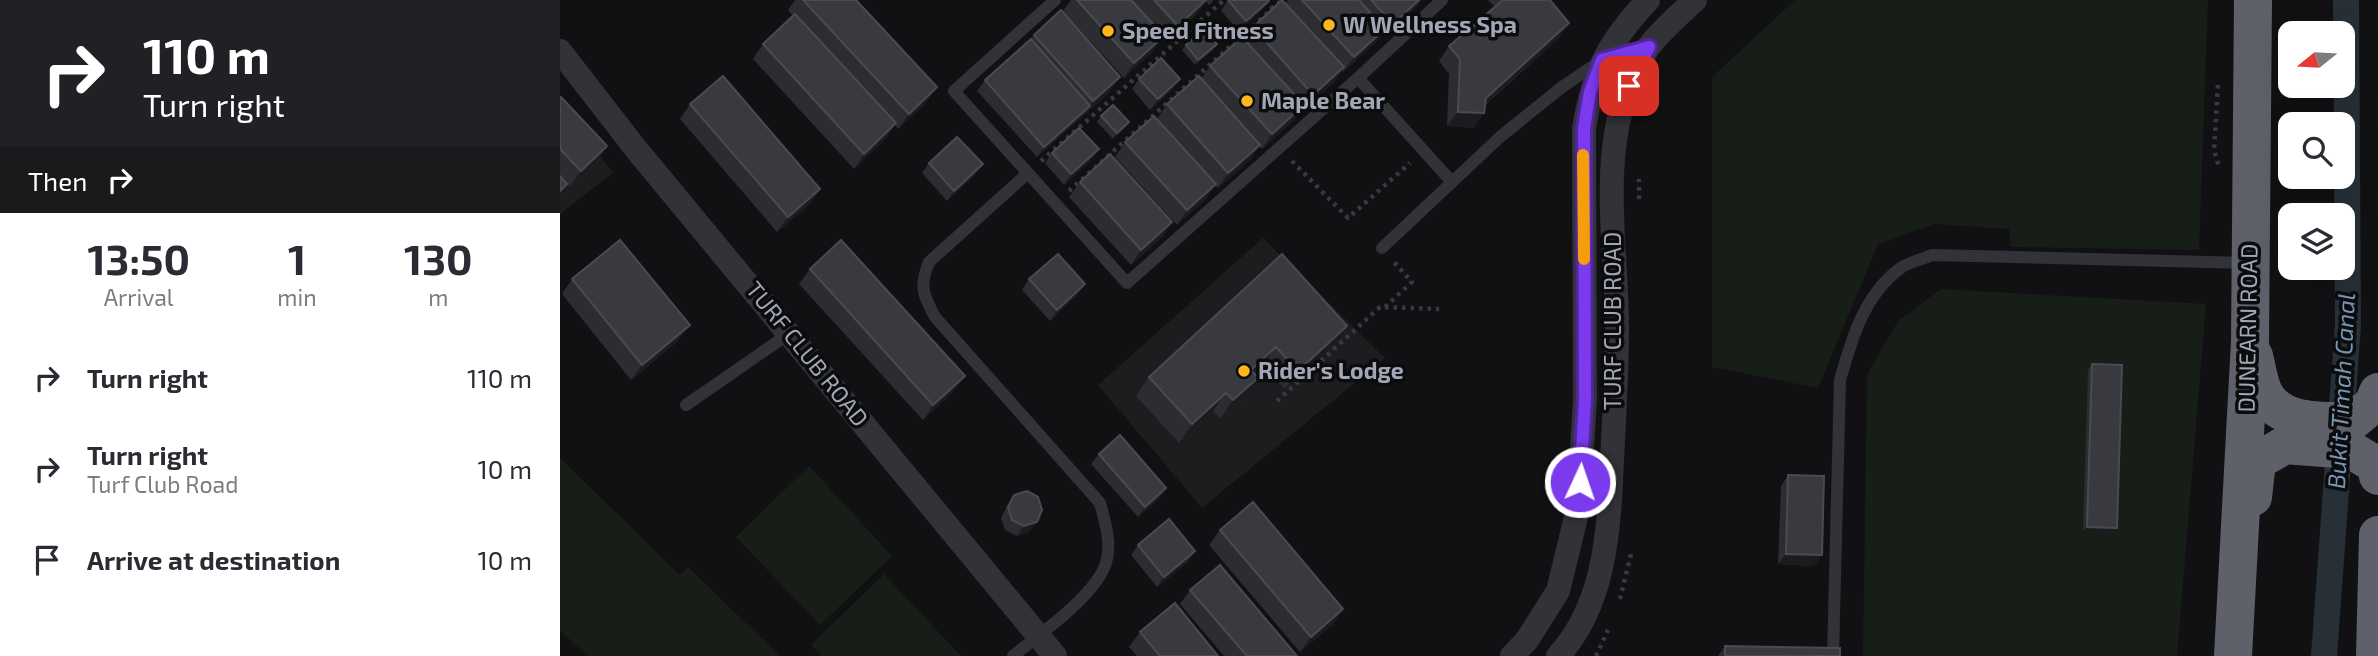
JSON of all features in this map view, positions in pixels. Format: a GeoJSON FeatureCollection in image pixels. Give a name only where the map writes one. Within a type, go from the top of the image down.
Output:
{"type":"FeatureCollection","features":[{"type":"Feature","properties":{"kind":"highway","name":"DUNEARN ROAD"},"geometry":{"type":"LineString","coordinates":[[2233,656],[2250,341],[2253,0]]}},
{"type":"Feature","properties":{"kind":"highway"},"geometry":{"type":"LineString","coordinates":[[2250,341],[2263,391],[2304,433],[2361,449],[2378,391]]}},
{"type":"Feature","properties":{"kind":"highway"},"geometry":{"type":"LineString","coordinates":[[2238,656],[2257,461],[2304,433]]}},
{"type":"Feature","properties":{"kind":"highway"},"geometry":{"type":"LineString","coordinates":[[2375,656],[2378,535]]}},
{"type":"Feature","properties":{"kind":"street","name":"TURF CLUB ROAD"},"geometry":{"type":"LineString","coordinates":[[1512,656],[1527,640],[1558,591],[1578,509],[1585,400],[1584,128],[1590,92],[1602,60],[1648,0]]}},
{"type":"Feature","properties":{"kind":"street","name":"TURF CLUB ROAD"},"geometry":{"type":"LineString","coordinates":[[1558,656],[1592,601],[1609,526],[1617,329],[1611,192],[1612,146],[1620,109],[1649,47],[1695,0]]}},
{"type":"Feature","properties":{"kind":"street","name":"TURF CLUB ROAD"},"geometry":{"type":"LineString","coordinates":[[560,51],[636,149],[1055,656]]}},
{"type":"Feature","properties":{"kind":"lane"},"geometry":{"type":"LineString","coordinates":[[1055,0],[954,91],[1127,283],[1442,0]]}},
{"type":"Feature","properties":{"kind":"lane"},"geometry":{"type":"LineString","coordinates":[[1382,248],[1500,137],[1562,87],[1602,60],[1649,47]]}},
{"type":"Feature","properties":{"kind":"lane"},"geometry":{"type":"LineString","coordinates":[[1358,78],[1452,182]]}},
{"type":"Feature","properties":{"kind":"lane"},"geometry":{"type":"LineString","coordinates":[[1013,656],[1095,586],[1107,561],[1107,530],[1100,503],[935,317],[925,298],[922,278],[929,262],[1028,173]]}},
{"type":"Feature","properties":{"kind":"lane"},"geometry":{"type":"LineString","coordinates":[[1833,656],[1840,380],[1852,337],[1871,297],[1903,266],[1933,256],[2251,264]]}},
{"type":"Feature","properties":{"kind":"lane"},"geometry":{"type":"LineString","coordinates":[[686,405],[790,333]]}},
{"type":"Feature","properties":{"kind":"path"},"geometry":{"type":"LineString","coordinates":[[1028,173],[1224,0]]}},
{"type":"Feature","properties":{"kind":"path"},"geometry":{"type":"LineString","coordinates":[[1265,0],[1282,19]]}},
{"type":"Feature","properties":{"kind":"path"},"geometry":{"type":"LineString","coordinates":[[1055,203],[1282,0]]}},
{"type":"Feature","properties":{"kind":"path"},"geometry":{"type":"LineString","coordinates":[[1280,148],[1348,218],[1424,150]]}},
{"type":"Feature","properties":{"kind":"path"},"geometry":{"type":"LineString","coordinates":[[1382,248],[1412,282],[1384,307]]}},
{"type":"Feature","properties":{"kind":"path"},"geometry":{"type":"LineString","coordinates":[[1277,401],[1380,307],[1439,309]]}},
{"type":"Feature","properties":{"kind":"shaded area"},"geometry":{"type":"Polygon","coordinates":[[[1795,0],[2208,0],[2199,250],[2011,247],[2009,229],[1934,224],[1878,244],[1818,388],[1712,367],[1712,77],[1795,0]]]}},
{"type":"Feature","properties":{"kind":"shaded area"},"geometry":{"type":"Polygon","coordinates":[[[560,103],[613,173],[560,214],[560,103]]]}},
{"type":"Feature","properties":{"kind":"shaded area"},"geometry":{"type":"Polygon","coordinates":[[[1263,238],[1385,358],[1202,508],[1098,385],[1263,238]]]}},
{"type":"Feature","properties":{"kind":"shaded area"},"geometry":{"type":"Polygon","coordinates":[[[1941,289],[2206,304],[2177,656],[1863,656],[1867,375],[1898,321],[1941,289]]]}},
{"type":"Feature","properties":{"kind":"shaded area"},"geometry":{"type":"Polygon","coordinates":[[[560,458],[680,575],[688,567],[780,656],[587,656],[560,630],[560,458]]]}},
{"type":"Feature","properties":{"kind":"shaded area"},"geometry":{"type":"Polygon","coordinates":[[[809,466],[892,556],[820,625],[736,537],[809,466]]]}},
{"type":"Feature","properties":{"kind":"shaded area"},"geometry":{"type":"Polygon","coordinates":[[[884,574],[961,656],[821,656],[811,645],[884,574]]]}},
{"type":"Feature","properties":{"kind":"building"},"geometry":{"type":"Polygon","coordinates":[[[803,0],[856,0],[937,87],[909,114],[803,0]]]}},
{"type":"Feature","properties":{"kind":"building"},"geometry":{"type":"Polygon","coordinates":[[[1077,0],[1131,0],[1164,36],[1134,63],[1077,0]]]}},
{"type":"Feature","properties":{"kind":"building"},"geometry":{"type":"Polygon","coordinates":[[[1154,0],[1206,0],[1178,26],[1154,0]]]}},
{"type":"Feature","properties":{"kind":"building"},"geometry":{"type":"Polygon","coordinates":[[[1228,0],[1268,0],[1269,1],[1246,21],[1228,0]]]}},
{"type":"Feature","properties":{"kind":"building"},"geometry":{"type":"Polygon","coordinates":[[[1282,0],[1344,67],[1313,95],[1253,27],[1282,0]]]}},
{"type":"Feature","properties":{"kind":"building"},"geometry":{"type":"Polygon","coordinates":[[[1302,0],[1359,0],[1385,29],[1354,57],[1302,0]]]}},
{"type":"Feature","properties":{"kind":"building"},"geometry":{"type":"Polygon","coordinates":[[[1371,0],[1419,0],[1393,24],[1371,0]]]}},
{"type":"Feature","properties":{"kind":"building"},"geometry":{"type":"Polygon","coordinates":[[[1503,0],[1550,0],[1569,23],[1486,98],[1484,113],[1458,112],[1460,59],[1449,46],[1503,0]]]}},
{"type":"Feature","properties":{"kind":"building"},"geometry":{"type":"Polygon","coordinates":[[[1061,10],[1120,77],[1093,101],[1034,35],[1061,10]]]}},
{"type":"Feature","properties":{"kind":"building"},"geometry":{"type":"Polygon","coordinates":[[[795,14],[896,123],[864,154],[763,44],[795,14]]]}},
{"type":"Feature","properties":{"kind":"building"},"geometry":{"type":"Polygon","coordinates":[[[1205,29],[1217,44],[1198,60],[1186,45],[1205,29]]]}},
{"type":"Feature","properties":{"kind":"building"},"geometry":{"type":"Polygon","coordinates":[[[1242,37],[1304,105],[1272,134],[1210,66],[1242,37]]]}},
{"type":"Feature","properties":{"kind":"building"},"geometry":{"type":"Polygon","coordinates":[[[1031,39],[1090,106],[1044,147],[985,80],[1031,39]]]}},
{"type":"Feature","properties":{"kind":"building"},"geometry":{"type":"Polygon","coordinates":[[[1161,58],[1180,79],[1158,99],[1139,79],[1161,58]]]}},
{"type":"Feature","properties":{"kind":"building"},"geometry":{"type":"Polygon","coordinates":[[[723,76],[820,189],[788,217],[690,104],[723,76]]]}},
{"type":"Feature","properties":{"kind":"building"},"geometry":{"type":"Polygon","coordinates":[[[1199,76],[1260,145],[1228,173],[1167,104],[1199,76]]]}},
{"type":"Feature","properties":{"kind":"building"},"geometry":{"type":"Polygon","coordinates":[[[561,97],[607,146],[581,171],[560,149],[561,97]]]}},
{"type":"Feature","properties":{"kind":"building"},"geometry":{"type":"Polygon","coordinates":[[[1113,105],[1129,122],[1117,133],[1101,116],[1113,105]]]}},
{"type":"Feature","properties":{"kind":"building"},"geometry":{"type":"Polygon","coordinates":[[[1154,116],[1216,184],[1187,210],[1125,142],[1154,116]]]}},
{"type":"Feature","properties":{"kind":"building"},"geometry":{"type":"Polygon","coordinates":[[[1079,128],[1099,149],[1071,174],[1052,153],[1079,128]]]}},
{"type":"Feature","properties":{"kind":"building"},"geometry":{"type":"Polygon","coordinates":[[[957,137],[983,164],[954,191],[929,163],[957,137]]]}},
{"type":"Feature","properties":{"kind":"building"},"geometry":{"type":"Polygon","coordinates":[[[1110,154],[1172,222],[1141,250],[1080,182],[1110,154]]]}},
{"type":"Feature","properties":{"kind":"building"},"geometry":{"type":"Polygon","coordinates":[[[560,176],[567,184],[560,191],[560,176]]]}},
{"type":"Feature","properties":{"kind":"building"},"geometry":{"type":"Polygon","coordinates":[[[620,240],[690,325],[642,365],[572,279],[620,240]]]}},
{"type":"Feature","properties":{"kind":"building"},"geometry":{"type":"Polygon","coordinates":[[[841,240],[965,376],[933,405],[810,269],[841,240]]]}},
{"type":"Feature","properties":{"kind":"building"},"geometry":{"type":"Polygon","coordinates":[[[1058,254],[1085,284],[1057,310],[1029,279],[1058,254]]]}},
{"type":"Feature","properties":{"kind":"building"},"geometry":{"type":"Polygon","coordinates":[[[1282,254],[1347,326],[1298,371],[1276,347],[1251,370],[1258,378],[1233,400],[1226,393],[1192,424],[1149,377],[1282,254]]]}},
{"type":"Feature","properties":{"kind":"building"},"geometry":{"type":"Polygon","coordinates":[[[2092,364],[2122,365],[2117,528],[2087,527],[2092,364]]]}},
{"type":"Feature","properties":{"kind":"building"},"geometry":{"type":"Polygon","coordinates":[[[1120,435],[1166,488],[1145,507],[1099,454],[1120,435]]]}},
{"type":"Feature","properties":{"kind":"building"},"geometry":{"type":"Polygon","coordinates":[[[1788,475],[1824,476],[1822,555],[1786,554],[1788,475]]]}},
{"type":"Feature","properties":{"kind":"building"},"geometry":{"type":"Polygon","coordinates":[[[1027,491],[1038,497],[1042,510],[1037,522],[1024,526],[1012,520],[1008,507],[1014,495],[1027,491]]]}},
{"type":"Feature","properties":{"kind":"building"},"geometry":{"type":"Polygon","coordinates":[[[1253,502],[1343,609],[1311,637],[1220,530],[1253,502]]]}},
{"type":"Feature","properties":{"kind":"building"},"geometry":{"type":"Polygon","coordinates":[[[1169,519],[1195,551],[1164,577],[1138,545],[1169,519]]]}},
{"type":"Feature","properties":{"kind":"building"},"geometry":{"type":"Polygon","coordinates":[[[1220,565],[1297,656],[1247,656],[1190,590],[1220,565]]]}},
{"type":"Feature","properties":{"kind":"building"},"geometry":{"type":"Polygon","coordinates":[[[1175,603],[1218,656],[1160,656],[1140,632],[1175,603]]]}},
{"type":"Feature","properties":{"kind":"building"},"geometry":{"type":"Polygon","coordinates":[[[1725,646],[1840,648],[1840,656],[1725,656],[1725,646]]]}},
{"type":"Feature","properties":{"kind":"waterway","name":"Bukit Timah Canal"},"geometry":{"type":"LineString","coordinates":[[2324,656],[2348,324],[2346,0]]}},
{"type":"Feature","properties":{"kind":"slow traffic"},"geometry":{"type":"LineString","coordinates":[[1583,155],[1584,259]]}},
{"type":"Feature","properties":{"kind":"place","name":"W Wellness Spa"},"geometry":{"type":"Point","coordinates":[1329,25]}},
{"type":"Feature","properties":{"kind":"place","name":"Speed Fitness"},"geometry":{"type":"Point","coordinates":[1108,31]}},
{"type":"Feature","properties":{"kind":"place","name":"Maple Bear"},"geometry":{"type":"Point","coordinates":[1247,101]}},
{"type":"Feature","properties":{"kind":"place","name":"Rider's Lodge"},"geometry":{"type":"Point","coordinates":[1244,371]}},
{"type":"Feature","properties":{"kind":"route"},"geometry":{"type":"LineString","coordinates":[[1580,482],[1585,400],[1584,128],[1590,92],[1602,60],[1649,47],[1629,86]]}}]}
